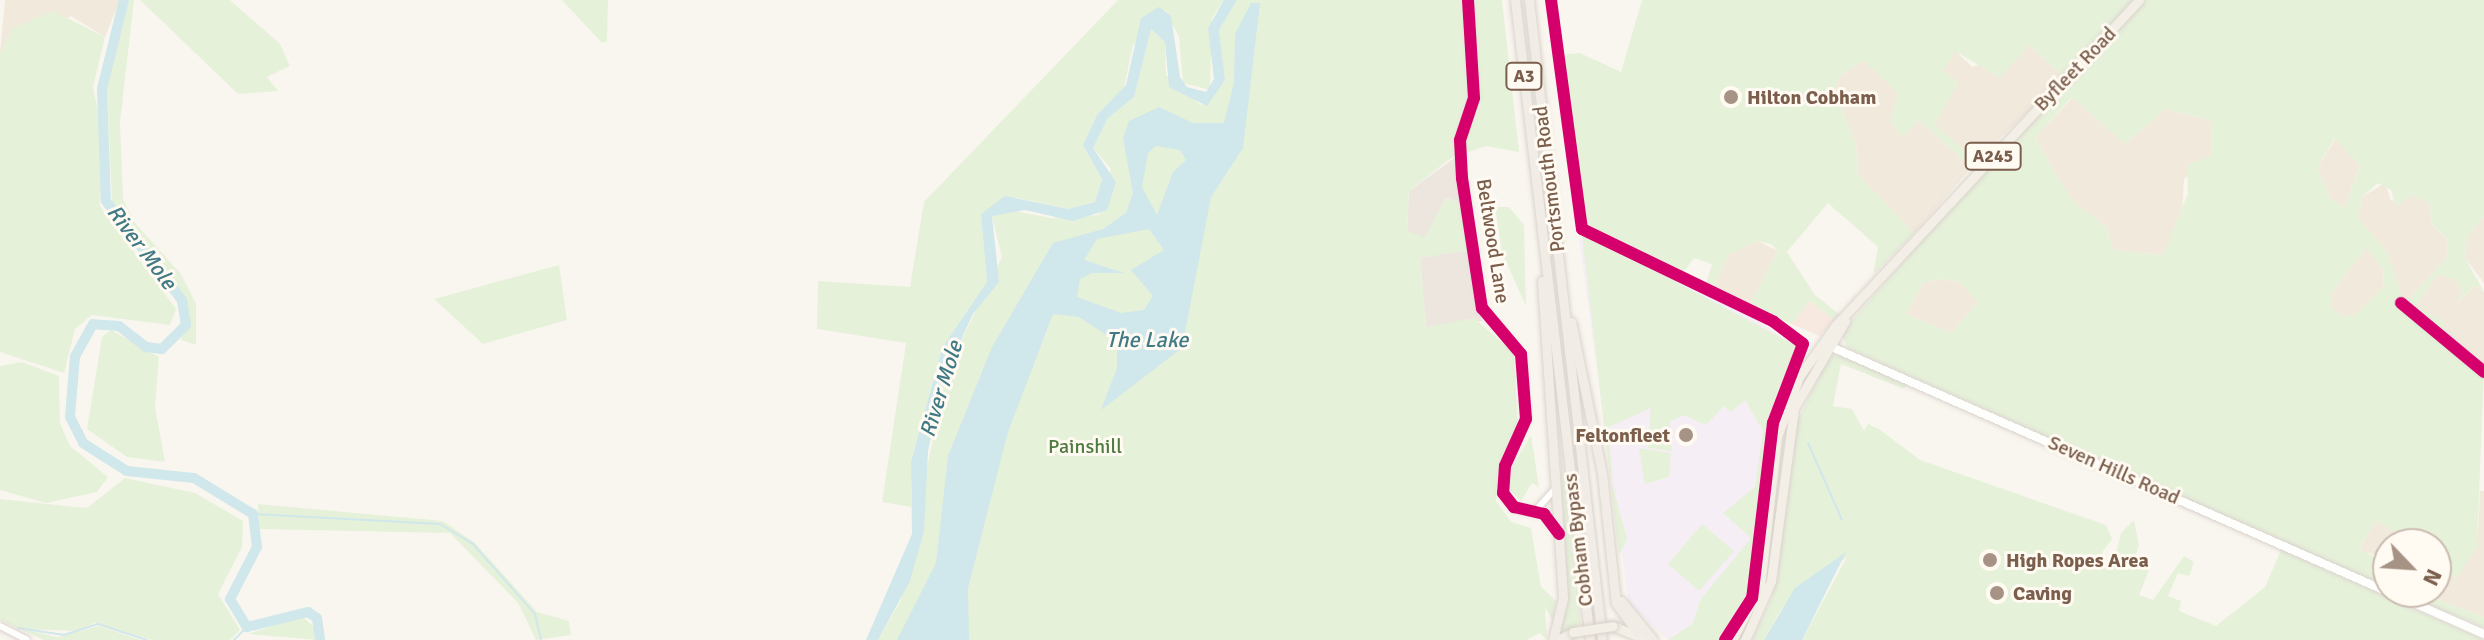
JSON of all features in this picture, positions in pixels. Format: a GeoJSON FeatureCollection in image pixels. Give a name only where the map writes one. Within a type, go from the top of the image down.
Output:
{"type":"FeatureCollection","features":[{"type":"Feature","properties":{"kind":"highway","name":"Portsmouth Road"},"geometry":{"type":"LineString","coordinates":[[1515,0],[1543,250]]}},
{"type":"Feature","properties":{"kind":"highway","name":"Portsmouth Road"},"geometry":{"type":"LineString","coordinates":[[1529,0],[1559,264]]}},
{"type":"Feature","properties":{"kind":"highway"},"geometry":{"type":"LineString","coordinates":[[1543,250],[1564,608],[1556,640]]}},
{"type":"Feature","properties":{"kind":"highway","name":"Cobham Bypass"},"geometry":{"type":"LineString","coordinates":[[1543,250],[1590,640]]}},
{"type":"Feature","properties":{"kind":"highway"},"geometry":{"type":"LineString","coordinates":[[1559,264],[1625,610],[1653,640]]}},
{"type":"Feature","properties":{"kind":"highway","name":"Cobham Bypass"},"geometry":{"type":"LineString","coordinates":[[1559,264],[1602,640]]}},
{"type":"Feature","properties":{"kind":"highway"},"geometry":{"type":"LineString","coordinates":[[1615,567],[1619,611],[1638,633]]}},
{"type":"Feature","properties":{"kind":"main road","name":"Byfleet Road"},"geometry":{"type":"LineString","coordinates":[[1745,640],[1771,581],[1790,422],[1849,314],[2139,0]]}},
{"type":"Feature","properties":{"kind":"main road","name":"Byfleet Road"},"geometry":{"type":"LineString","coordinates":[[1732,640],[1760,587],[1771,489],[1785,406],[1829,347]]}},
{"type":"Feature","properties":{"kind":"main road","name":"Seven Hills Road"},"geometry":{"type":"LineString","coordinates":[[1829,347],[2372,585]]}},
{"type":"Feature","properties":{"kind":"main road","name":"Seven Hills Road"},"geometry":{"type":"LineString","coordinates":[[2425,608],[2484,634]]}},
{"type":"Feature","properties":{"kind":"main road"},"geometry":{"type":"LineString","coordinates":[[1556,640],[1573,632],[1613,626],[1638,633],[1647,640]]}},
{"type":"Feature","properties":{"kind":"street","name":"Beltwood Lane"},"geometry":{"type":"LineString","coordinates":[[1468,0],[1474,98],[1460,140],[1462,178],[1482,308],[1521,354],[1526,419],[1505,466],[1503,493],[1514,507],[1536,510],[1559,534]]}},
{"type":"Feature","properties":{"kind":"street"},"geometry":{"type":"LineString","coordinates":[[2401,303],[2484,372]]}},
{"type":"Feature","properties":{"kind":"street"},"geometry":{"type":"LineString","coordinates":[[1536,510],[1555,489]]}},
{"type":"Feature","properties":{"kind":"street"},"geometry":{"type":"LineString","coordinates":[[0,626],[27,640]]}},
{"type":"Feature","properties":{"kind":"shaded area"},"geometry":{"type":"Polygon","coordinates":[[[5,0],[120,0],[105,37],[71,16],[0,53],[5,0]]]}},
{"type":"Feature","properties":{"kind":"shaded area"},"geometry":{"type":"Polygon","coordinates":[[[2029,45],[2065,78],[1976,160],[1934,125],[1958,82],[1943,71],[1955,50],[1972,67],[2029,45]]]}},
{"type":"Feature","properties":{"kind":"shaded area"},"geometry":{"type":"Polygon","coordinates":[[[1863,60],[1899,93],[1890,122],[1903,136],[1919,120],[1971,168],[1914,233],[1858,175],[1856,144],[1835,92],[1839,77],[1863,60]]]}},
{"type":"Feature","properties":{"kind":"shaded area"},"geometry":{"type":"Polygon","coordinates":[[[2073,97],[2125,144],[2166,109],[2212,121],[2211,156],[2184,179],[2182,215],[2163,255],[2114,250],[2106,227],[2072,201],[2056,175],[2035,137],[2073,97]]]}},
{"type":"Feature","properties":{"kind":"shaded area"},"geometry":{"type":"Polygon","coordinates":[[[2336,138],[2360,165],[2345,207],[2331,200],[2317,168],[2336,138]]]}},
{"type":"Feature","properties":{"kind":"shaded area"},"geometry":{"type":"Polygon","coordinates":[[[1457,156],[1461,203],[1446,198],[1425,238],[1407,232],[1409,191],[1457,156]]]}},
{"type":"Feature","properties":{"kind":"shaded area"},"geometry":{"type":"Polygon","coordinates":[[[2385,183],[2391,201],[2411,195],[2429,203],[2432,224],[2448,240],[2446,259],[2405,303],[2386,251],[2358,218],[2362,197],[2385,183]]]}},
{"type":"Feature","properties":{"kind":"shaded area"},"geometry":{"type":"Polygon","coordinates":[[[2484,216],[2484,283],[2465,258],[2467,237],[2484,216]]]}},
{"type":"Feature","properties":{"kind":"shaded area","name":"Feltonfleet"},"geometry":{"type":"Polygon","coordinates":[[[1579,238],[1739,310],[1801,348],[1772,423],[1750,595],[1720,640],[1668,640],[1629,604],[1579,238]]]}},
{"type":"Feature","properties":{"kind":"shaded area"},"geometry":{"type":"Polygon","coordinates":[[[1758,241],[1778,251],[1750,304],[1713,288],[1729,253],[1758,241]]]}},
{"type":"Feature","properties":{"kind":"shaded area"},"geometry":{"type":"Polygon","coordinates":[[[2367,248],[2383,269],[2384,286],[2355,316],[2342,316],[2331,309],[2331,293],[2367,248]]]}},
{"type":"Feature","properties":{"kind":"shaded area"},"geometry":{"type":"Polygon","coordinates":[[[1468,250],[1482,321],[1426,328],[1420,257],[1468,250]]]}},
{"type":"Feature","properties":{"kind":"shaded area"},"geometry":{"type":"Polygon","coordinates":[[[2438,274],[2455,279],[2462,291],[2457,303],[2475,285],[2484,292],[2484,367],[2415,306],[2438,274]]]}},
{"type":"Feature","properties":{"kind":"shaded area"},"geometry":{"type":"Polygon","coordinates":[[[1939,279],[1959,282],[1979,302],[1951,333],[1906,314],[1923,283],[1939,279]]]}},
{"type":"Feature","properties":{"kind":"shaded area"},"geometry":{"type":"Polygon","coordinates":[[[1810,301],[1834,320],[1820,336],[1791,324],[1810,301]]]}},
{"type":"Feature","properties":{"kind":"shaded area"},"geometry":{"type":"Polygon","coordinates":[[[2480,491],[2484,491],[2484,617],[2452,605],[2452,575],[2456,578],[2478,532],[2480,491]]]}},
{"type":"Feature","properties":{"kind":"shaded area"},"geometry":{"type":"Polygon","coordinates":[[[2376,520],[2389,528],[2372,528],[2372,554],[2359,550],[2376,520]]]}},
{"type":"Feature","properties":{"kind":"green space"},"geometry":{"type":"Polygon","coordinates":[[[129,0],[134,0],[120,122],[123,199],[135,223],[181,274],[196,304],[196,345],[181,340],[188,304],[112,202],[107,85],[129,0]]]}},
{"type":"Feature","properties":{"kind":"green space"},"geometry":{"type":"Polygon","coordinates":[[[140,0],[230,0],[280,44],[290,66],[267,77],[278,91],[238,94],[140,0]]]}},
{"type":"Feature","properties":{"kind":"green space"},"geometry":{"type":"Polygon","coordinates":[[[562,0],[608,0],[607,42],[601,42],[562,0]]]}},
{"type":"Feature","properties":{"kind":"green space"},"geometry":{"type":"Polygon","coordinates":[[[1118,0],[1224,0],[1212,18],[1210,90],[1183,83],[1179,37],[1165,10],[1133,45],[1123,92],[1097,115],[1083,145],[1102,179],[1095,202],[1068,209],[1018,198],[981,214],[987,282],[942,348],[911,462],[911,507],[882,502],[906,343],[817,329],[818,281],[910,287],[924,202],[1118,0]]]}},
{"type":"Feature","properties":{"kind":"green space","name":"Painshill"},"geometry":{"type":"Polygon","coordinates":[[[1237,0],[1502,0],[1519,152],[1486,146],[1451,158],[1409,191],[1407,231],[1425,237],[1446,198],[1461,203],[1468,250],[1420,258],[1426,327],[1474,318],[1514,353],[1518,434],[1498,471],[1496,501],[1511,522],[1531,528],[1541,587],[1556,601],[1553,622],[1545,607],[1547,640],[1540,633],[1526,640],[878,640],[901,600],[946,372],[1002,257],[992,216],[1004,209],[1051,218],[1099,215],[1111,169],[1093,148],[1108,118],[1134,97],[1151,29],[1165,42],[1166,75],[1201,105],[1225,81],[1219,30],[1237,0]]]}},
{"type":"Feature","properties":{"kind":"green space"},"geometry":{"type":"Polygon","coordinates":[[[1642,0],[2484,0],[2484,216],[2467,237],[2465,258],[2484,292],[2475,285],[2457,303],[2462,291],[2455,279],[2438,274],[2415,306],[2442,320],[2447,335],[2484,367],[2477,548],[2456,578],[2452,575],[2452,528],[2388,528],[2376,521],[2359,549],[2372,556],[2372,581],[1847,348],[1842,335],[1854,318],[2065,78],[2029,45],[2000,78],[1955,51],[1943,71],[1958,82],[1935,125],[1976,160],[1971,168],[1919,120],[1903,137],[1890,122],[1898,93],[1863,60],[1839,77],[1835,92],[1856,144],[1858,175],[1914,233],[1873,275],[1878,247],[1828,203],[1787,252],[1815,295],[1839,314],[1834,320],[1810,301],[1791,324],[1750,304],[1778,251],[1771,244],[1758,241],[1729,254],[1713,288],[1706,284],[1712,264],[1694,258],[1676,282],[1801,348],[1772,423],[1744,610],[1720,640],[1668,640],[1693,623],[1700,600],[1751,538],[1723,513],[1755,487],[1763,431],[1745,400],[1731,412],[1724,406],[1706,425],[1683,415],[1670,422],[1672,451],[1648,448],[1651,408],[1609,427],[1612,483],[1627,539],[1619,555],[1561,55],[1580,53],[1621,72],[1642,0]],[[2072,97],[2035,137],[2056,175],[2072,200],[2106,227],[2114,250],[2163,255],[2188,193],[2187,165],[2211,156],[2212,121],[2166,109],[2125,144],[2072,97]],[[2335,138],[2317,168],[2331,200],[2345,207],[2360,166],[2335,138]],[[2378,183],[2362,197],[2358,218],[2386,250],[2405,303],[2446,259],[2448,240],[2432,224],[2429,203],[2411,195],[2396,207],[2391,190],[2378,183]],[[2367,248],[2331,293],[2332,309],[2342,316],[2355,316],[2384,286],[2383,269],[2367,248]],[[1939,279],[1923,283],[1906,314],[1951,333],[1979,302],[1959,282],[1939,279]]]}},
{"type":"Feature","properties":{"kind":"green space"},"geometry":{"type":"Polygon","coordinates":[[[53,11],[105,37],[93,87],[103,137],[100,206],[176,309],[170,325],[92,315],[75,329],[64,373],[0,352],[0,53],[13,28],[53,11]]]}},
{"type":"Feature","properties":{"kind":"green space"},"geometry":{"type":"Polygon","coordinates":[[[1495,207],[1509,207],[1524,225],[1526,306],[1502,253],[1495,207]]]}},
{"type":"Feature","properties":{"kind":"green space"},"geometry":{"type":"Polygon","coordinates":[[[559,265],[567,320],[483,344],[434,299],[559,265]]]}},
{"type":"Feature","properties":{"kind":"green space"},"geometry":{"type":"Polygon","coordinates":[[[111,330],[159,357],[155,407],[165,462],[127,457],[87,429],[102,337],[111,330]]]}},
{"type":"Feature","properties":{"kind":"green space"},"geometry":{"type":"Polygon","coordinates":[[[1845,355],[1908,382],[1904,389],[1841,364],[1833,406],[1852,409],[1864,431],[1868,424],[1920,460],[2106,525],[2112,539],[2092,566],[2113,566],[2121,533],[2134,520],[2139,545],[2132,567],[2150,568],[2139,595],[2153,600],[2184,556],[2194,562],[2189,576],[2178,573],[2168,596],[2181,601],[2179,611],[2216,626],[2265,587],[2281,550],[2372,590],[2372,608],[2412,608],[2484,640],[1802,640],[1847,557],[1781,610],[1764,640],[1752,640],[1772,597],[1796,424],[1829,356],[1845,355]]]}},
{"type":"Feature","properties":{"kind":"green space"},"geometry":{"type":"Polygon","coordinates":[[[22,362],[59,376],[60,423],[70,446],[108,477],[97,492],[46,503],[0,490],[0,366],[22,362]]]}},
{"type":"Feature","properties":{"kind":"green space"},"geometry":{"type":"Polygon","coordinates":[[[1531,435],[1539,487],[1532,483],[1521,501],[1509,489],[1511,469],[1531,435]]]}},
{"type":"Feature","properties":{"kind":"green space"},"geometry":{"type":"Polygon","coordinates":[[[1560,441],[1581,624],[1558,635],[1567,606],[1560,441]]]}},
{"type":"Feature","properties":{"kind":"green space"},"geometry":{"type":"Polygon","coordinates":[[[1639,448],[1671,453],[1669,477],[1645,484],[1639,448]]]}},
{"type":"Feature","properties":{"kind":"green space"},"geometry":{"type":"Polygon","coordinates":[[[125,478],[195,493],[243,521],[242,547],[218,594],[240,630],[230,640],[152,640],[94,623],[79,631],[22,629],[57,637],[99,626],[141,640],[44,640],[0,620],[0,499],[87,508],[125,478]]]}},
{"type":"Feature","properties":{"kind":"green space"},"geometry":{"type":"Polygon","coordinates":[[[258,504],[443,521],[475,543],[537,612],[569,621],[571,635],[536,640],[518,603],[450,533],[259,529],[258,504]]]}},
{"type":"Feature","properties":{"kind":"green space"},"geometry":{"type":"Polygon","coordinates":[[[1702,524],[1734,551],[1699,591],[1668,564],[1702,524]]]}},
{"type":"Feature","properties":{"kind":"green space"},"geometry":{"type":"Polygon","coordinates":[[[2452,605],[2484,617],[2484,627],[2436,608],[2452,608],[2452,605]]]}},
{"type":"Feature","properties":{"kind":"green space"},"geometry":{"type":"Polygon","coordinates":[[[302,616],[318,631],[317,640],[248,634],[302,616]]]}},
{"type":"Feature","properties":{"kind":"water"},"geometry":{"type":"Polygon","coordinates":[[[1224,0],[1237,0],[1219,30],[1225,80],[1207,106],[1169,87],[1165,42],[1151,29],[1134,97],[1108,118],[1093,148],[1116,182],[1107,210],[1073,221],[1025,210],[992,216],[999,282],[973,314],[946,372],[928,451],[924,531],[910,581],[878,640],[866,640],[912,534],[911,462],[942,348],[987,282],[981,214],[1005,196],[1068,209],[1095,202],[1102,179],[1083,145],[1097,115],[1126,85],[1141,18],[1159,7],[1171,16],[1180,77],[1187,87],[1206,92],[1214,79],[1208,28],[1224,0]]]}},
{"type":"Feature","properties":{"kind":"water","name":"The Lake"},"geometry":{"type":"Polygon","coordinates":[[[1251,3],[1260,3],[1243,148],[1211,197],[1182,348],[1101,410],[1117,368],[1117,342],[1079,317],[1053,314],[1008,432],[968,588],[969,640],[897,640],[936,563],[948,456],[992,347],[1053,243],[1103,229],[1126,213],[1133,193],[1123,138],[1129,121],[1159,107],[1193,123],[1224,123],[1234,83],[1235,34],[1251,3]],[[1156,146],[1148,153],[1142,187],[1157,215],[1173,172],[1186,160],[1180,150],[1156,146]],[[1149,229],[1097,239],[1084,260],[1124,273],[1092,273],[1080,279],[1077,297],[1121,313],[1144,310],[1153,296],[1131,270],[1164,250],[1149,229]]]}},
{"type":"Feature","properties":{"kind":"water"},"geometry":{"type":"Polygon","coordinates":[[[1846,552],[1802,640],[1764,640],[1795,588],[1846,552]]]}},
{"type":"Feature","properties":{"kind":"waterway","name":"River Mole"},"geometry":{"type":"LineString","coordinates":[[124,0],[102,89],[106,201],[182,300],[186,325],[162,349],[146,347],[119,326],[93,324],[75,356],[70,417],[83,443],[127,471],[194,478],[253,514],[257,547],[230,599],[247,627],[308,612],[317,618],[320,640]]}},
{"type":"Feature","properties":{"kind":"waterway"},"geometry":{"type":"LineString","coordinates":[[1808,443],[1842,520]]}},
{"type":"Feature","properties":{"kind":"waterway"},"geometry":{"type":"LineString","coordinates":[[253,514],[440,524],[472,543],[535,614],[541,640]]}},
{"type":"Feature","properties":{"kind":"waterway"},"geometry":{"type":"LineString","coordinates":[[18,628],[64,635],[98,624],[147,640]]}},
{"type":"Feature","properties":{"kind":"waterway"},"geometry":{"type":"LineString","coordinates":[[234,640],[247,627]]}},
{"type":"Feature","properties":{"kind":"cycle path"},"geometry":{"type":"LineString","coordinates":[[1468,0],[1474,98],[1460,140],[1462,178],[1482,308],[1521,354],[1526,419],[1505,466],[1503,493],[1514,507],[1544,514],[1559,534]]}},
{"type":"Feature","properties":{"kind":"cycle path"},"geometry":{"type":"LineString","coordinates":[[1551,0],[1582,229],[1774,322],[1803,344],[1773,423],[1752,598],[1725,640]]}},
{"type":"Feature","properties":{"kind":"cycle path"},"geometry":{"type":"LineString","coordinates":[[2401,303],[2484,372]]}},
{"type":"Feature","properties":{"kind":"place","name":"Hilton Cobham"},"geometry":{"type":"Point","coordinates":[1731,97]}},
{"type":"Feature","properties":{"kind":"place","name":"Feltonfleet"},"geometry":{"type":"Point","coordinates":[1686,435]}},
{"type":"Feature","properties":{"kind":"place","name":"High Ropes Area"},"geometry":{"type":"Point","coordinates":[1990,560]}},
{"type":"Feature","properties":{"kind":"place","name":"Caving"},"geometry":{"type":"Point","coordinates":[1997,593]}}]}
